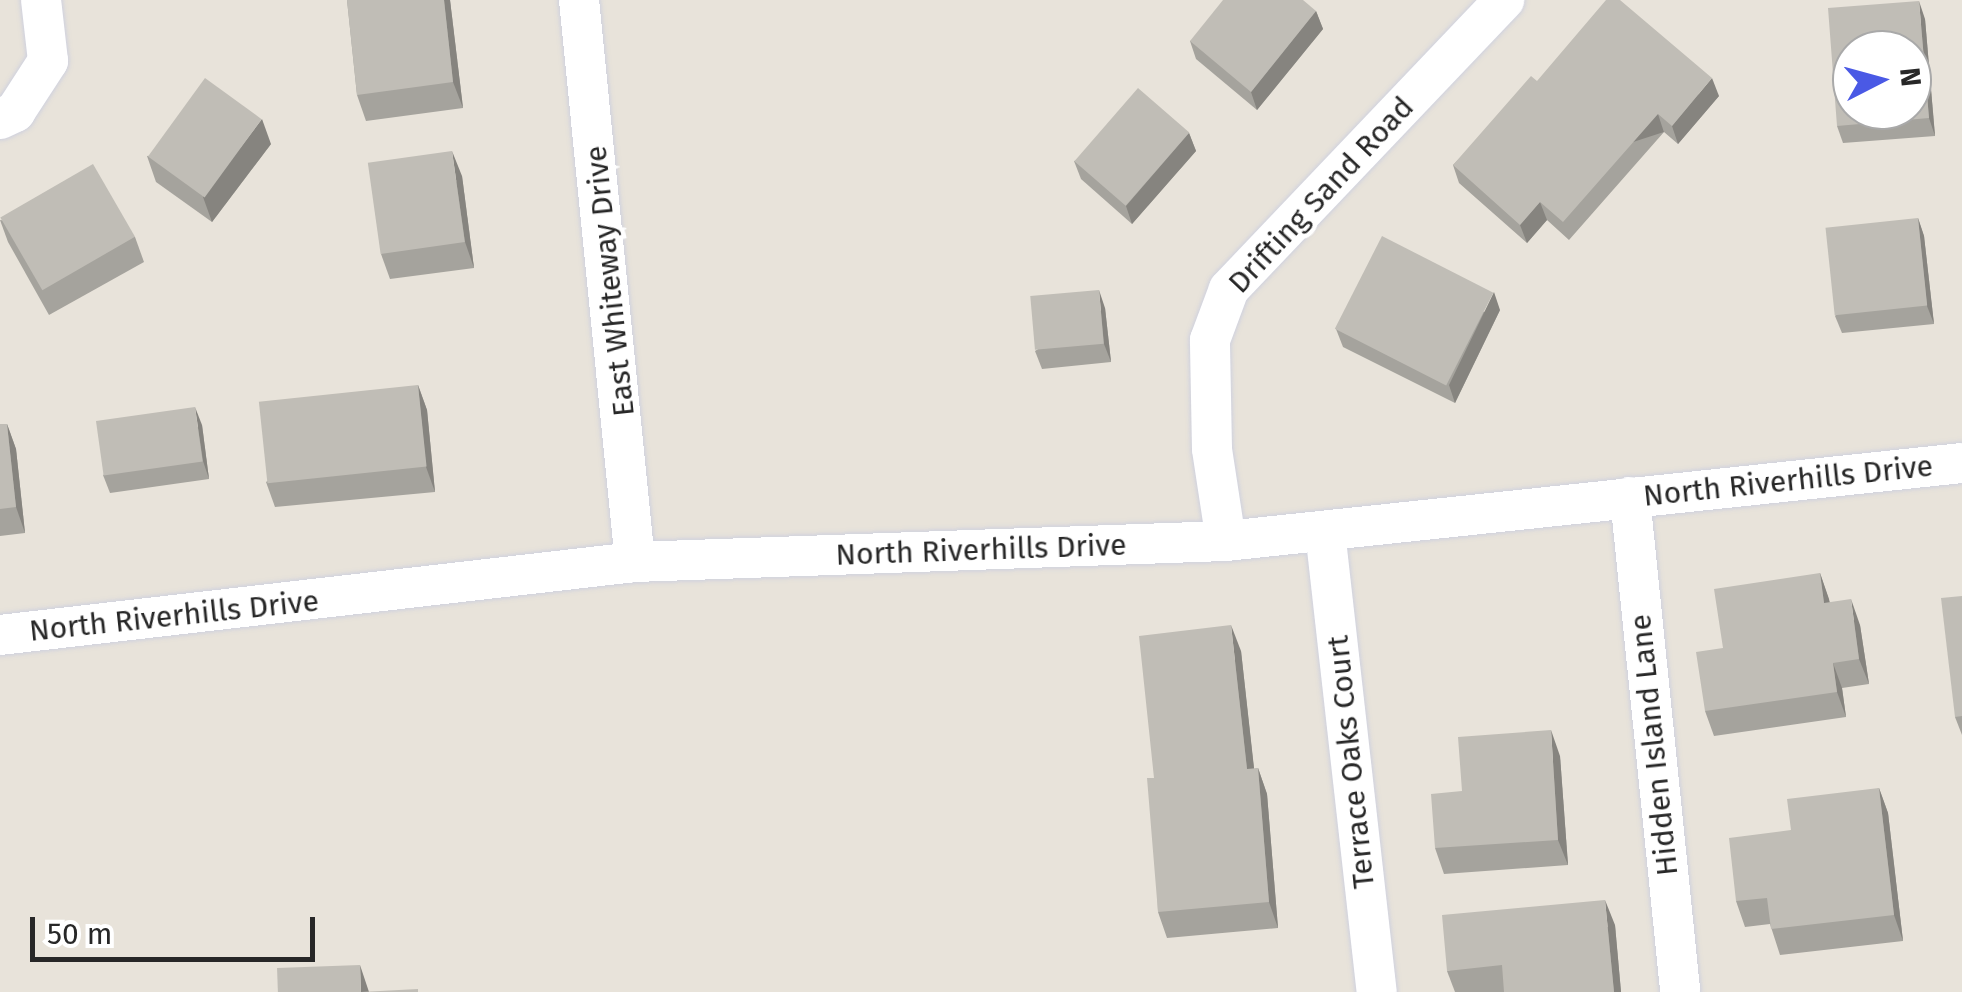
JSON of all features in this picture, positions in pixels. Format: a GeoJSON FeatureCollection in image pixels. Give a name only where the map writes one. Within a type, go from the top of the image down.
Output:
{"type":"FeatureCollection","features":[{"type":"Feature","properties":{"kind":"street"},"geometry":{"type":"LineString","coordinates":[[0,119],[15,112],[48,61],[41,0]]}},
{"type":"Feature","properties":{"kind":"street","name":"East Whiteway Drive"},"geometry":{"type":"LineString","coordinates":[[579,0],[635,562]]}},
{"type":"Feature","properties":{"kind":"street","name":"Drifting Sand Road"},"geometry":{"type":"LineString","coordinates":[[1226,541],[1212,449],[1210,340],[1228,290],[1504,0]]}},
{"type":"Feature","properties":{"kind":"street","name":"North Riverhills Drive"},"geometry":{"type":"LineString","coordinates":[[0,636],[635,562],[1226,541],[1962,463]]}},
{"type":"Feature","properties":{"kind":"street","name":"Hidden Island Lane"},"geometry":{"type":"LineString","coordinates":[[1630,497],[1680,992]]}},
{"type":"Feature","properties":{"kind":"street","name":"Terrace Oaks Court"},"geometry":{"type":"LineString","coordinates":[[1326,531],[1377,992]]}},
{"type":"Feature","properties":{"kind":"building"},"geometry":{"type":"Polygon","coordinates":[[[347,0],[444,0],[453,82],[357,95],[347,0]]]}},
{"type":"Feature","properties":{"kind":"building"},"geometry":{"type":"Polygon","coordinates":[[[1223,0],[1303,0],[1316,11],[1251,92],[1190,41],[1223,0]]]}},
{"type":"Feature","properties":{"kind":"building"},"geometry":{"type":"Polygon","coordinates":[[[1606,0],[1620,0],[1712,78],[1672,126],[1658,114],[1563,222],[1540,202],[1520,225],[1453,165],[1531,76],[1537,81],[1606,0]]]}},
{"type":"Feature","properties":{"kind":"building"},"geometry":{"type":"Polygon","coordinates":[[[1919,1],[1921,30],[1832,30],[1832,60],[1828,8],[1919,1]]]}},
{"type":"Feature","properties":{"kind":"building"},"geometry":{"type":"Polygon","coordinates":[[[205,78],[262,119],[205,198],[148,156],[205,78]]]}},
{"type":"Feature","properties":{"kind":"building"},"geometry":{"type":"Polygon","coordinates":[[[1138,88],[1189,133],[1126,206],[1074,161],[1138,88]]]}},
{"type":"Feature","properties":{"kind":"building"},"geometry":{"type":"Polygon","coordinates":[[[452,151],[465,242],[381,254],[368,163],[452,151]]]}},
{"type":"Feature","properties":{"kind":"building"},"geometry":{"type":"Polygon","coordinates":[[[93,164],[135,237],[42,290],[0,218],[93,164]]]}},
{"type":"Feature","properties":{"kind":"building"},"geometry":{"type":"Polygon","coordinates":[[[1918,218],[1927,306],[1835,315],[1826,228],[1918,218]]]}},
{"type":"Feature","properties":{"kind":"building"},"geometry":{"type":"Polygon","coordinates":[[[1382,236],[1493,293],[1446,385],[1335,329],[1382,236]]]}},
{"type":"Feature","properties":{"kind":"building"},"geometry":{"type":"Polygon","coordinates":[[[1099,290],[1104,344],[1035,350],[1030,296],[1099,290]]]}},
{"type":"Feature","properties":{"kind":"building"},"geometry":{"type":"Polygon","coordinates":[[[418,385],[427,467],[267,483],[259,402],[418,385]]]}},
{"type":"Feature","properties":{"kind":"building"},"geometry":{"type":"Polygon","coordinates":[[[195,407],[203,461],[104,475],[96,421],[195,407]]]}},
{"type":"Feature","properties":{"kind":"building"},"geometry":{"type":"Polygon","coordinates":[[[0,424],[7,424],[16,507],[0,509],[0,424]]]}},
{"type":"Feature","properties":{"kind":"building"},"geometry":{"type":"Polygon","coordinates":[[[1820,573],[1824,603],[1851,599],[1859,659],[1833,663],[1837,692],[1705,711],[1696,652],[1723,648],[1714,589],[1820,573]]]}},
{"type":"Feature","properties":{"kind":"building"},"geometry":{"type":"Polygon","coordinates":[[[1962,596],[1962,716],[1955,717],[1941,598],[1962,596]]]}},
{"type":"Feature","properties":{"kind":"building"},"geometry":{"type":"Polygon","coordinates":[[[1231,625],[1247,769],[1258,768],[1269,902],[1158,912],[1147,778],[1154,778],[1139,636],[1231,625]]]}},
{"type":"Feature","properties":{"kind":"building"},"geometry":{"type":"Polygon","coordinates":[[[1551,730],[1558,840],[1435,848],[1431,794],[1462,791],[1458,737],[1551,730]]]}},
{"type":"Feature","properties":{"kind":"building"},"geometry":{"type":"Polygon","coordinates":[[[1879,788],[1894,915],[1771,929],[1767,898],[1736,901],[1729,838],[1791,830],[1787,799],[1879,788]]]}},
{"type":"Feature","properties":{"kind":"building"},"geometry":{"type":"Polygon","coordinates":[[[1605,900],[1614,992],[1504,992],[1502,965],[1447,971],[1442,915],[1605,900]]]}},
{"type":"Feature","properties":{"kind":"building"},"geometry":{"type":"Polygon","coordinates":[[[360,965],[361,992],[278,992],[277,968],[360,965]]]}},
{"type":"Feature","properties":{"kind":"building"},"geometry":{"type":"Polygon","coordinates":[[[418,989],[418,992],[361,992],[418,989]]]}}]}
